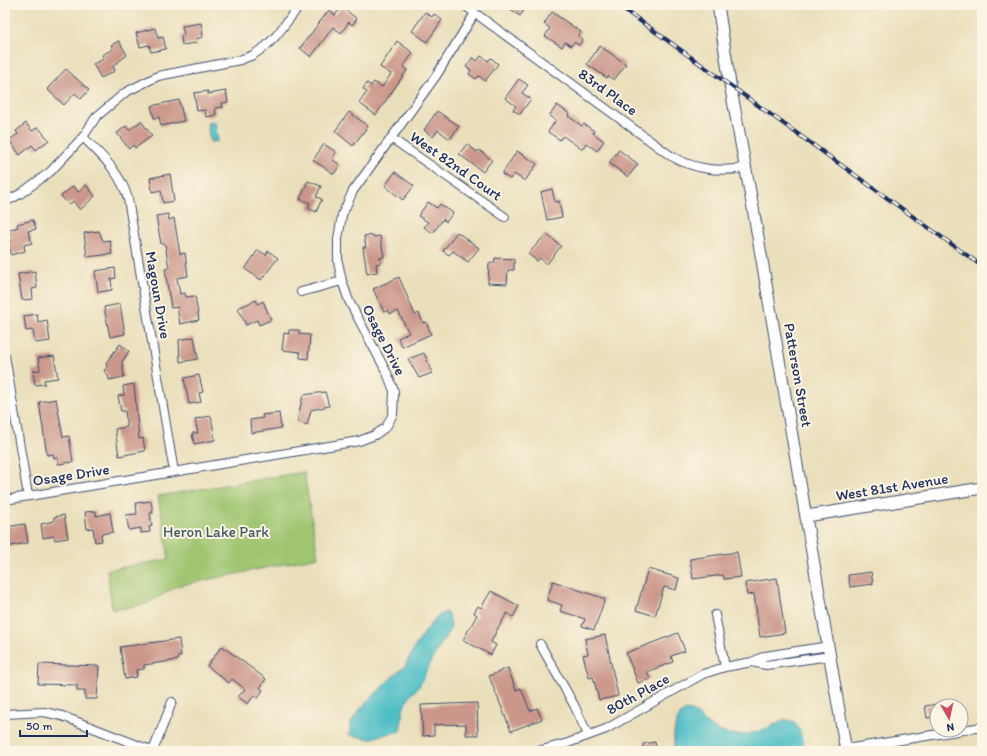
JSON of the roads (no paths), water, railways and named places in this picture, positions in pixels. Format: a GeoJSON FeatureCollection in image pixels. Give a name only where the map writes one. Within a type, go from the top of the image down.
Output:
{"type":"FeatureCollection","features":[{"type":"Feature","properties":{"kind":"street"},"geometry":{"type":"LineString","coordinates":[[5,202],[30,187],[50,172],[83,137],[96,117],[106,107],[126,92],[142,82],[175,72],[240,60],[253,55],[266,46],[276,36],[300,5]]}},
{"type":"Feature","properties":{"kind":"street","name":"83rd Place"},"geometry":{"type":"LineString","coordinates":[[464,5],[671,156],[685,164],[710,171],[746,168]]}},
{"type":"Feature","properties":{"kind":"street","name":"Patterson Street"},"geometry":{"type":"LineString","coordinates":[[718,5],[730,84],[807,516],[846,750]]}},
{"type":"Feature","properties":{"kind":"street","name":"Osage Drive"},"geometry":{"type":"LineString","coordinates":[[5,500],[359,441],[375,435],[386,427],[393,414],[394,391],[387,373],[349,301],[342,282],[338,262],[338,247],[342,215],[352,191],[436,76],[475,13]]}},
{"type":"Feature","properties":{"kind":"street","name":"Magoun Drive"},"geometry":{"type":"LineString","coordinates":[[83,137],[108,161],[120,179],[128,199],[174,472]]}},
{"type":"Feature","properties":{"kind":"street","name":"West 82nd Court"},"geometry":{"type":"LineString","coordinates":[[391,138],[505,217]]}},
{"type":"Feature","properties":{"kind":"street"},"geometry":{"type":"LineString","coordinates":[[301,292],[342,282]]}},
{"type":"Feature","properties":{"kind":"street"},"geometry":{"type":"LineString","coordinates":[[5,356],[28,496]]}},
{"type":"Feature","properties":{"kind":"street","name":"West 81st Avenue"},"geometry":{"type":"LineString","coordinates":[[807,516],[982,488]]}},
{"type":"Feature","properties":{"kind":"street"},"geometry":{"type":"LineString","coordinates":[[715,615],[725,666]]}},
{"type":"Feature","properties":{"kind":"street"},"geometry":{"type":"LineString","coordinates":[[540,644],[574,705],[588,735]]}},
{"type":"Feature","properties":{"kind":"street","name":"80th Place"},"geometry":{"type":"LineString","coordinates":[[538,751],[588,735],[626,719],[703,674],[725,666],[752,662],[765,656],[829,651]]}},
{"type":"Feature","properties":{"kind":"street"},"geometry":{"type":"LineString","coordinates":[[5,714],[44,712],[62,716],[153,751],[172,702]]}},
{"type":"Feature","properties":{"kind":"street"},"geometry":{"type":"LineString","coordinates":[[846,750],[982,727]]}},
{"type":"Feature","properties":{"kind":"water"},"geometry":{"type":"Polygon","coordinates":[[[215,121],[218,141],[210,142],[207,123],[215,121]]]}},
{"type":"Feature","properties":{"kind":"water"},"geometry":{"type":"Polygon","coordinates":[[[445,612],[449,615],[451,626],[432,659],[419,686],[408,698],[403,709],[400,731],[371,739],[349,735],[351,722],[362,707],[405,666],[414,648],[434,619],[445,612]]]}},
{"type":"Feature","properties":{"kind":"water"},"geometry":{"type":"Polygon","coordinates":[[[685,710],[695,713],[707,724],[717,730],[736,735],[765,729],[784,719],[795,722],[800,732],[804,751],[674,751],[674,734],[676,724],[685,710]]]}},
{"type":"Feature","properties":{"kind":"railway"},"geometry":{"type":"LineString","coordinates":[[618,5],[982,266]]}},
{"type":"Feature","properties":{"kind":"park label","name":"Heron Lake Park"},"geometry":{"type":"Point","coordinates":[216,532]}}]}
